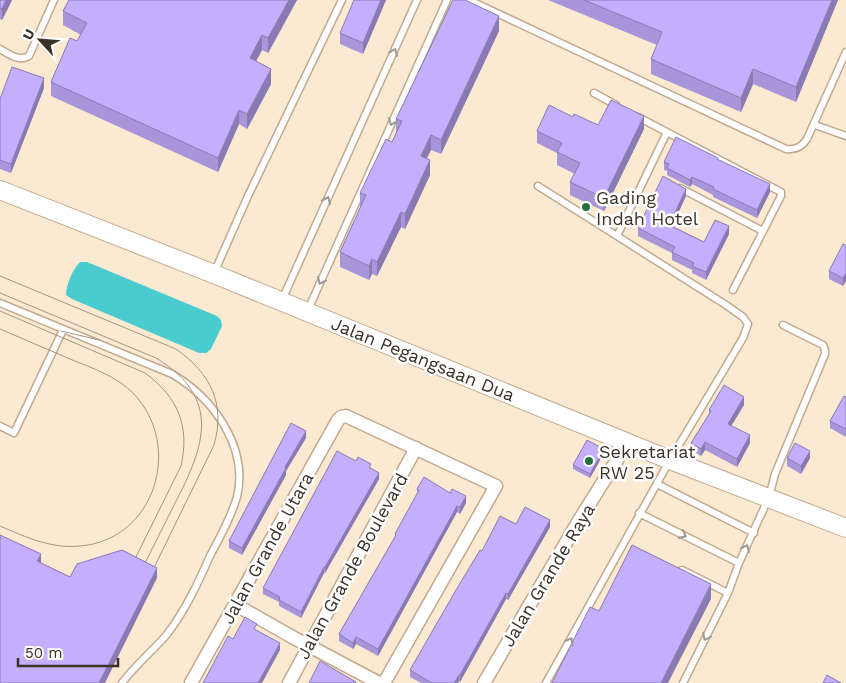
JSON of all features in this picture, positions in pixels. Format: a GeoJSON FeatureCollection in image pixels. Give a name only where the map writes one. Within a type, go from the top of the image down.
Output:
{"type":"FeatureCollection","features":[{"type":"Feature","properties":{"kind":"main road","name":"Jalan Pegangsaan Dua"},"geometry":{"type":"LineString","coordinates":[[0,190],[214,274],[624,442],[846,528]]}},
{"type":"Feature","properties":{"kind":"street","name":"Jalan Grande Utara"},"geometry":{"type":"LineString","coordinates":[[191,683],[338,420],[346,416],[416,448]]}},
{"type":"Feature","properties":{"kind":"street","name":"Jalan Grande Raya"},"geometry":{"type":"LineString","coordinates":[[484,683],[578,522],[617,460],[624,442]]}},
{"type":"Feature","properties":{"kind":"street"},"geometry":{"type":"LineString","coordinates":[[384,683],[496,486],[416,448]]}},
{"type":"Feature","properties":{"kind":"street","name":"Jalan Grande Boulevard"},"geometry":{"type":"LineString","coordinates":[[288,683],[416,448]]}},
{"type":"Feature","properties":{"kind":"street"},"geometry":{"type":"LineString","coordinates":[[236,604],[378,683]]}},
{"type":"Feature","properties":{"kind":"lane"},"geometry":{"type":"LineString","coordinates":[[0,49],[19,58],[29,56],[54,0]]}},
{"type":"Feature","properties":{"kind":"lane"},"geometry":{"type":"LineString","coordinates":[[214,274],[248,196],[342,0]]}},
{"type":"Feature","properties":{"kind":"lane"},"geometry":{"type":"LineString","coordinates":[[281,302],[417,0]]}},
{"type":"Feature","properties":{"kind":"lane"},"geometry":{"type":"LineString","coordinates":[[307,312],[446,0]]}},
{"type":"Feature","properties":{"kind":"lane"},"geometry":{"type":"LineString","coordinates":[[469,0],[793,150],[804,145],[846,52]]}},
{"type":"Feature","properties":{"kind":"lane"},"geometry":{"type":"LineString","coordinates":[[594,93],[626,110]]}},
{"type":"Feature","properties":{"kind":"lane"},"geometry":{"type":"LineString","coordinates":[[634,115],[780,190],[781,196],[734,290]]}},
{"type":"Feature","properties":{"kind":"lane"},"geometry":{"type":"LineString","coordinates":[[815,124],[846,136]]}},
{"type":"Feature","properties":{"kind":"lane"},"geometry":{"type":"LineString","coordinates":[[617,236],[667,132]]}},
{"type":"Feature","properties":{"kind":"lane"},"geometry":{"type":"LineString","coordinates":[[674,185],[763,231]]}},
{"type":"Feature","properties":{"kind":"lane"},"geometry":{"type":"LineString","coordinates":[[538,186],[726,305],[743,317],[748,324],[744,338],[639,513],[625,542],[546,683]]}},
{"type":"Feature","properties":{"kind":"lane"},"geometry":{"type":"LineString","coordinates":[[0,303],[172,374],[206,402],[220,419],[231,438],[238,464],[239,480],[237,496],[231,513],[185,609],[167,634],[122,683]]}},
{"type":"Feature","properties":{"kind":"lane"},"geometry":{"type":"LineString","coordinates":[[683,683],[728,593],[739,563],[769,497],[775,474],[824,358],[825,350],[823,345],[783,325]]}},
{"type":"Feature","properties":{"kind":"lane"},"geometry":{"type":"LineString","coordinates":[[0,426],[14,433],[64,330]]}},
{"type":"Feature","properties":{"kind":"lane"},"geometry":{"type":"LineString","coordinates":[[657,484],[754,533]]}},
{"type":"Feature","properties":{"kind":"lane"},"geometry":{"type":"LineString","coordinates":[[639,513],[739,563]]}},
{"type":"Feature","properties":{"kind":"lane"},"geometry":{"type":"LineString","coordinates":[[625,542],[634,546]]}},
{"type":"Feature","properties":{"kind":"lane"},"geometry":{"type":"LineString","coordinates":[[677,568],[728,593]]}},
{"type":"Feature","properties":{"kind":"water"},"geometry":{"type":"Polygon","coordinates":[[[80,262],[87,262],[217,316],[221,320],[222,326],[211,349],[206,353],[199,353],[72,299],[66,295],[67,286],[72,273],[80,262]]]}},
{"type":"Feature","properties":{"kind":"building"},"geometry":{"type":"Polygon","coordinates":[[[0,0],[6,0],[2,9],[0,8],[0,0]]]}},
{"type":"Feature","properties":{"kind":"building"},"geometry":{"type":"Polygon","coordinates":[[[69,0],[289,0],[268,38],[262,35],[250,58],[271,69],[247,114],[239,110],[218,158],[51,82],[70,38],[77,41],[87,23],[63,11],[69,0]]]}},
{"type":"Feature","properties":{"kind":"building"},"geometry":{"type":"Polygon","coordinates":[[[354,0],[381,0],[363,43],[340,33],[354,0]]]}},
{"type":"Feature","properties":{"kind":"building"},"geometry":{"type":"Polygon","coordinates":[[[453,0],[465,0],[499,16],[441,140],[431,135],[421,156],[430,160],[405,214],[401,212],[377,262],[372,259],[369,266],[340,252],[366,195],[360,193],[386,139],[392,142],[402,121],[396,119],[453,0]]]}},
{"type":"Feature","properties":{"kind":"building"},"geometry":{"type":"Polygon","coordinates":[[[584,0],[832,0],[796,87],[753,69],[741,98],[651,59],[662,32],[584,0]]]}},
{"type":"Feature","properties":{"kind":"building"},"geometry":{"type":"Polygon","coordinates":[[[12,67],[44,78],[11,164],[0,160],[0,99],[12,67]]]}},
{"type":"Feature","properties":{"kind":"building"},"geometry":{"type":"Polygon","coordinates":[[[611,100],[644,116],[604,198],[570,182],[580,163],[557,152],[562,143],[537,131],[549,105],[573,117],[574,114],[598,125],[611,100]]]}},
{"type":"Feature","properties":{"kind":"building"},"geometry":{"type":"Polygon","coordinates":[[[676,137],[770,184],[757,210],[713,189],[714,187],[692,177],[690,180],[667,168],[669,164],[664,162],[676,137]]]}},
{"type":"Feature","properties":{"kind":"building"},"geometry":{"type":"Polygon","coordinates":[[[663,176],[686,189],[669,225],[704,242],[715,220],[729,226],[706,272],[692,266],[694,263],[672,252],[675,247],[638,228],[663,176]]]}},
{"type":"Feature","properties":{"kind":"building"},"geometry":{"type":"Polygon","coordinates":[[[843,244],[846,245],[846,273],[843,278],[829,271],[843,244]]]}},
{"type":"Feature","properties":{"kind":"building"},"geometry":{"type":"Polygon","coordinates":[[[724,385],[744,397],[728,424],[750,435],[737,459],[705,442],[701,449],[691,443],[711,411],[709,410],[724,385]]]}},
{"type":"Feature","properties":{"kind":"building"},"geometry":{"type":"Polygon","coordinates":[[[844,396],[846,397],[846,429],[830,421],[844,396]]]}},
{"type":"Feature","properties":{"kind":"building"},"geometry":{"type":"Polygon","coordinates":[[[291,423],[306,431],[242,548],[229,541],[291,423]]]}},
{"type":"Feature","properties":{"kind":"building","name":"Sekretariat RW 25"},"geometry":{"type":"Polygon","coordinates":[[[587,440],[604,449],[590,474],[573,465],[587,440]]]}},
{"type":"Feature","properties":{"kind":"building"},"geometry":{"type":"Polygon","coordinates":[[[795,443],[810,451],[801,466],[787,458],[795,443]]]}},
{"type":"Feature","properties":{"kind":"building"},"geometry":{"type":"Polygon","coordinates":[[[337,451],[356,461],[358,457],[371,464],[369,467],[379,473],[324,567],[301,612],[279,600],[280,597],[263,588],[337,451]]]}},
{"type":"Feature","properties":{"kind":"building"},"geometry":{"type":"Polygon","coordinates":[[[424,477],[450,493],[452,489],[466,496],[460,507],[457,506],[378,649],[356,637],[353,643],[339,634],[396,535],[424,477]]]}},
{"type":"Feature","properties":{"kind":"building"},"geometry":{"type":"Polygon","coordinates":[[[525,507],[550,520],[460,675],[454,683],[432,683],[410,670],[480,550],[482,551],[500,516],[516,524],[525,507]]]}},
{"type":"Feature","properties":{"kind":"building"},"geometry":{"type":"Polygon","coordinates":[[[0,535],[41,554],[37,561],[70,577],[77,564],[122,550],[157,568],[99,683],[0,683],[0,535]]]}},
{"type":"Feature","properties":{"kind":"building"},"geometry":{"type":"Polygon","coordinates":[[[632,545],[711,584],[661,683],[552,683],[590,607],[599,611],[632,545]]]}},
{"type":"Feature","properties":{"kind":"building"},"geometry":{"type":"Polygon","coordinates":[[[245,617],[257,624],[254,629],[280,643],[258,683],[203,683],[228,636],[233,639],[245,617]]]}},
{"type":"Feature","properties":{"kind":"building"},"geometry":{"type":"Polygon","coordinates":[[[320,661],[356,682],[309,683],[320,661]]]}},
{"type":"Feature","properties":{"kind":"building"},"geometry":{"type":"Polygon","coordinates":[[[827,675],[841,683],[823,683],[827,675]]]}},
{"type":"Feature","properties":{"kind":"tram line"},"geometry":{"type":"LineString","coordinates":[[0,276],[176,349],[198,368],[212,390],[218,416],[214,445],[149,578]]}},
{"type":"Feature","properties":{"kind":"tram line"},"geometry":{"type":"LineString","coordinates":[[0,293],[156,358],[177,373],[191,390],[199,406],[202,424],[200,443],[194,462],[186,482],[139,575]]}},
{"type":"Feature","properties":{"kind":"tram line"},"geometry":{"type":"LineString","coordinates":[[0,311],[145,373],[166,392],[173,402],[179,414],[184,438],[181,466],[130,569]]}},
{"type":"Feature","properties":{"kind":"tram line"},"geometry":{"type":"LineString","coordinates":[[0,329],[103,373],[126,387],[133,393],[148,415],[157,438],[158,463],[154,487],[143,509],[127,527],[106,540],[80,546],[59,546],[39,541],[0,526]]}},
{"type":"Feature","properties":{"kind":"tram line"},"geometry":{"type":"LineString","coordinates":[[61,331],[99,340]]}},
{"type":"Feature","properties":{"kind":"place","name":"Gading Indah Hotel"},"geometry":{"type":"Point","coordinates":[586,207]}},
{"type":"Feature","properties":{"kind":"place","name":"Sekretariat RW 25"},"geometry":{"type":"Point","coordinates":[589,461]}}]}
